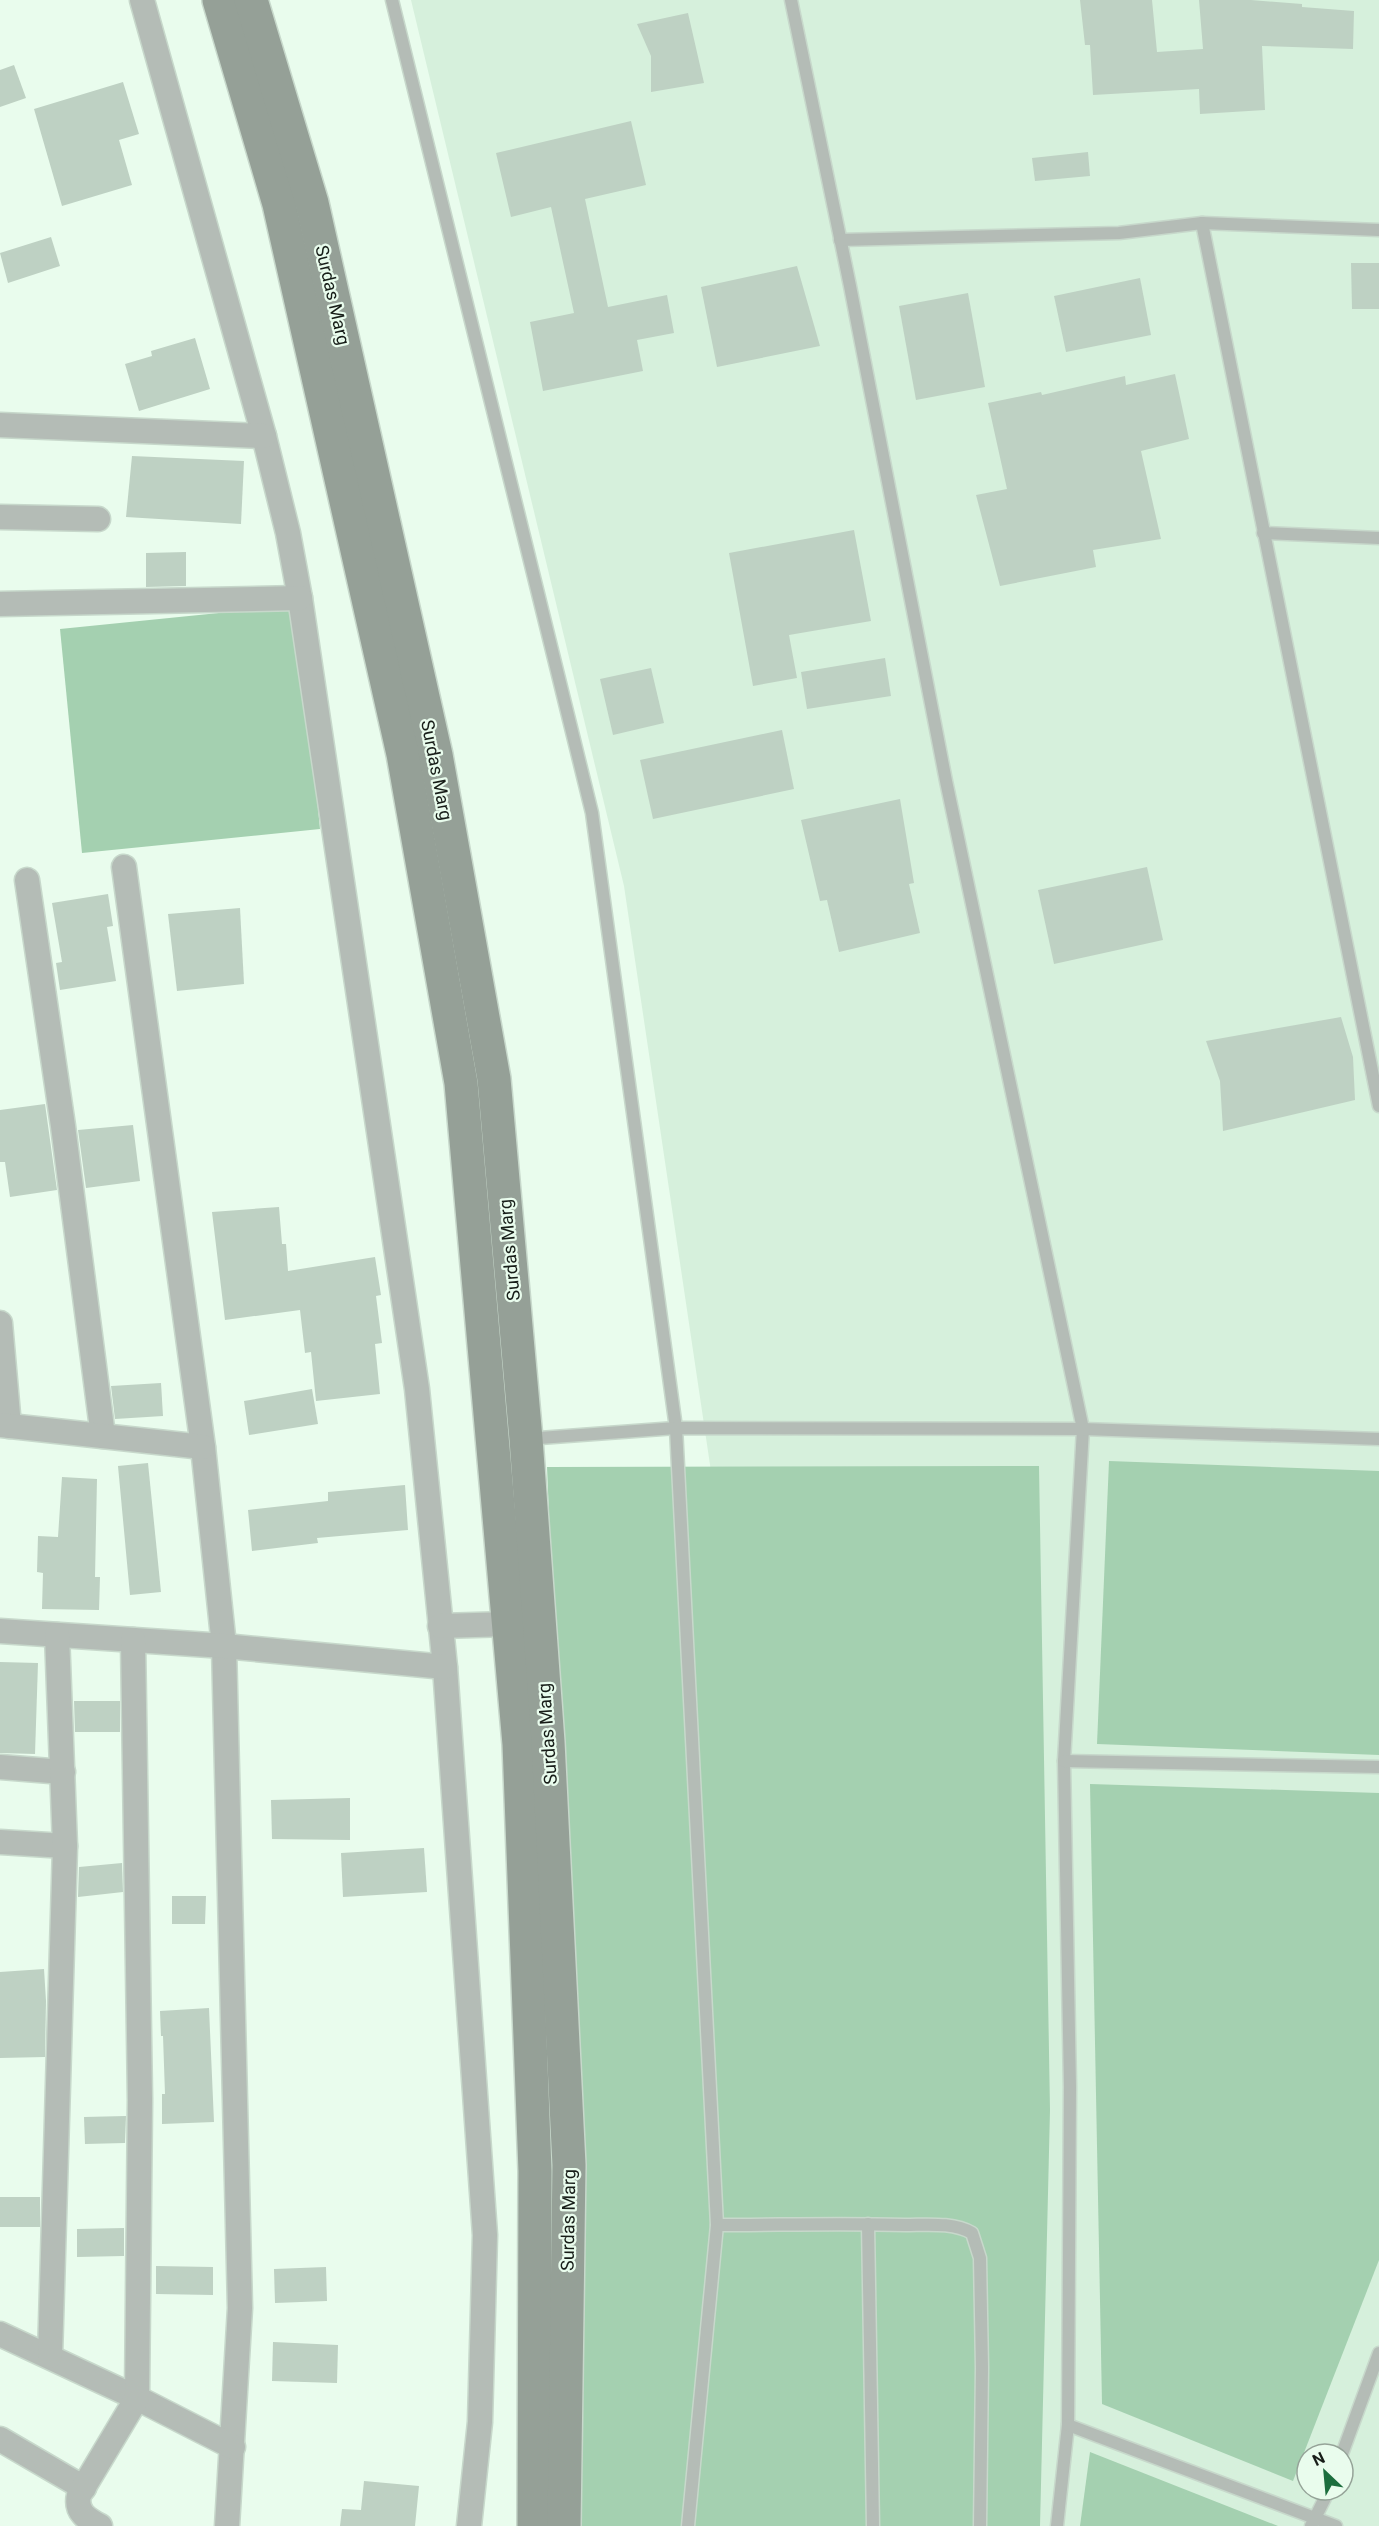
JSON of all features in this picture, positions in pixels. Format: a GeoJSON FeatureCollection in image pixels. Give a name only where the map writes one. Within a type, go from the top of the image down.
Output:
{"type":"FeatureCollection","features":[{"type":"Feature","properties":{"kind":"main road","name":"Surdas Marg"},"geometry":{"type":"LineString","coordinates":[[219,0],[279,204],[403,754],[461,1083],[519,1744],[535,2171],[534,2526]]}},
{"type":"Feature","properties":{"kind":"main road","name":"Surdas Marg"},"geometry":{"type":"LineString","coordinates":[[251,0],[312,203],[436,755],[494,1079],[526,1439],[548,1742],[569,2165],[564,2526]]}},
{"type":"Feature","properties":{"kind":"main road"},"geometry":{"type":"LineString","coordinates":[[493,1440],[526,1439]]}},
{"type":"Feature","properties":{"kind":"street"},"geometry":{"type":"LineString","coordinates":[[142,0],[264,436],[288,533],[300,597],[417,1389],[445,1667],[485,2235],[480,2422],[469,2526]]}},
{"type":"Feature","properties":{"kind":"street"},"geometry":{"type":"LineString","coordinates":[[2,418],[264,436]]}},
{"type":"Feature","properties":{"kind":"street"},"geometry":{"type":"LineString","coordinates":[[0,517],[98,519]]}},
{"type":"Feature","properties":{"kind":"street"},"geometry":{"type":"LineString","coordinates":[[0,604],[300,597]]}},
{"type":"Feature","properties":{"kind":"street"},"geometry":{"type":"LineString","coordinates":[[124,867],[203,1447],[224,1646],[240,2308],[227,2526]]}},
{"type":"Feature","properties":{"kind":"street"},"geometry":{"type":"LineString","coordinates":[[27,880],[63,1126],[103,1436]]}},
{"type":"Feature","properties":{"kind":"street"},"geometry":{"type":"LineString","coordinates":[[0,1323],[4,1425],[203,1447]]}},
{"type":"Feature","properties":{"kind":"street"},"geometry":{"type":"LineString","coordinates":[[440,1626],[510,1624]]}},
{"type":"Feature","properties":{"kind":"street"},"geometry":{"type":"LineString","coordinates":[[0,1631],[224,1646],[445,1667]]}},
{"type":"Feature","properties":{"kind":"street"},"geometry":{"type":"LineString","coordinates":[[50,2356],[65,1846],[57,1635]]}},
{"type":"Feature","properties":{"kind":"street"},"geometry":{"type":"LineString","coordinates":[[100,2526],[87,2519],[77,2503],[137,2398],[140,2100],[133,1640]]}},
{"type":"Feature","properties":{"kind":"street"},"geometry":{"type":"LineString","coordinates":[[0,1767],[63,1772]]}},
{"type":"Feature","properties":{"kind":"street"},"geometry":{"type":"LineString","coordinates":[[0,1842],[65,1846]]}},
{"type":"Feature","properties":{"kind":"street"},"geometry":{"type":"LineString","coordinates":[[0,2334],[137,2398],[233,2447]]}},
{"type":"Feature","properties":{"kind":"street"},"geometry":{"type":"LineString","coordinates":[[0,2439],[84,2488]]}},
{"type":"Feature","properties":{"kind":"lane"},"geometry":{"type":"LineString","coordinates":[[392,0],[592,813],[676,1428],[717,2225],[688,2526]]}},
{"type":"Feature","properties":{"kind":"lane"},"geometry":{"type":"LineString","coordinates":[[791,0],[946,781],[1083,1429],[1064,1761],[1070,2087],[1068,2425],[1058,2526]]}},
{"type":"Feature","properties":{"kind":"lane"},"geometry":{"type":"LineString","coordinates":[[840,240],[1119,233],[1202,223],[1379,230]]}},
{"type":"Feature","properties":{"kind":"lane"},"geometry":{"type":"LineString","coordinates":[[1202,223],[1263,532],[1374,1059],[1379,1106]]}},
{"type":"Feature","properties":{"kind":"lane"},"geometry":{"type":"LineString","coordinates":[[1263,532],[1379,538]]}},
{"type":"Feature","properties":{"kind":"lane"},"geometry":{"type":"LineString","coordinates":[[526,1439],[676,1428],[1083,1429],[1379,1439]]}},
{"type":"Feature","properties":{"kind":"lane"},"geometry":{"type":"LineString","coordinates":[[1064,1761],[1379,1767]]}},
{"type":"Feature","properties":{"kind":"lane"},"geometry":{"type":"LineString","coordinates":[[717,2225],[868,2224],[962,2227],[972,2233],[977,2242],[980,2258],[982,2368],[980,2526]]}},
{"type":"Feature","properties":{"kind":"lane"},"geometry":{"type":"LineString","coordinates":[[868,2224],[873,2526]]}},
{"type":"Feature","properties":{"kind":"lane"},"geometry":{"type":"LineString","coordinates":[[1346,2442],[1379,2353]]}},
{"type":"Feature","properties":{"kind":"lane"},"geometry":{"type":"LineString","coordinates":[[1068,2425],[1313,2522],[1336,2526]]}},
{"type":"Feature","properties":{"kind":"lane"},"geometry":{"type":"LineString","coordinates":[[1313,2522],[1323,2502]]}},
{"type":"Feature","properties":{"kind":"shaded area"},"geometry":{"type":"Polygon","coordinates":[[[411,0],[1379,0],[1379,2526],[725,2526],[716,1505],[624,886],[411,0]]]}},
{"type":"Feature","properties":{"kind":"green space"},"geometry":{"type":"Polygon","coordinates":[[[298,605],[320,829],[82,853],[60,629],[298,605]]]}},
{"type":"Feature","properties":{"kind":"green space"},"geometry":{"type":"Polygon","coordinates":[[[1109,1461],[1379,1471],[1379,1755],[1097,1744],[1109,1461]]]}},
{"type":"Feature","properties":{"kind":"green space"},"geometry":{"type":"Polygon","coordinates":[[[1039,1466],[1050,2110],[1040,2526],[559,2526],[579,2226],[547,1467],[1039,1466]]]}},
{"type":"Feature","properties":{"kind":"green space"},"geometry":{"type":"Polygon","coordinates":[[[1090,1784],[1379,1793],[1379,2260],[1308,2442],[1295,2442],[1293,2481],[1102,2404],[1090,1784]]]}},
{"type":"Feature","properties":{"kind":"green space"},"geometry":{"type":"Polygon","coordinates":[[[1090,2452],[1278,2526],[1080,2526],[1090,2452]]]}},
{"type":"Feature","properties":{"kind":"building"},"geometry":{"type":"Polygon","coordinates":[[[1080,0],[1152,0],[1157,52],[1203,49],[1199,0],[1251,0],[1354,11],[1353,49],[1262,46],[1265,110],[1200,114],[1199,89],[1093,95],[1090,45],[1085,45],[1080,0]]]}},
{"type":"Feature","properties":{"kind":"building"},"geometry":{"type":"Polygon","coordinates":[[[688,13],[704,83],[651,92],[651,56],[637,24],[688,13]]]}},
{"type":"Feature","properties":{"kind":"building"},"geometry":{"type":"Polygon","coordinates":[[[14,65],[26,98],[0,107],[0,70],[14,65]]]}},
{"type":"Feature","properties":{"kind":"building"},"geometry":{"type":"Polygon","coordinates":[[[123,82],[139,134],[119,140],[132,185],[62,206],[34,109],[123,82]]]}},
{"type":"Feature","properties":{"kind":"building"},"geometry":{"type":"Polygon","coordinates":[[[631,121],[646,185],[585,199],[608,307],[667,295],[674,333],[637,340],[643,371],[543,391],[530,322],[574,313],[551,207],[511,217],[496,153],[631,121]]]}},
{"type":"Feature","properties":{"kind":"building"},"geometry":{"type":"Polygon","coordinates":[[[1088,152],[1090,176],[1035,181],[1032,158],[1088,152]]]}},
{"type":"Feature","properties":{"kind":"building"},"geometry":{"type":"Polygon","coordinates":[[[51,237],[60,266],[8,283],[0,253],[51,237]]]}},
{"type":"Feature","properties":{"kind":"building"},"geometry":{"type":"Polygon","coordinates":[[[1351,263],[1379,263],[1379,309],[1352,309],[1351,263]]]}},
{"type":"Feature","properties":{"kind":"building"},"geometry":{"type":"Polygon","coordinates":[[[797,266],[820,346],[717,367],[701,287],[797,266]]]}},
{"type":"Feature","properties":{"kind":"building"},"geometry":{"type":"Polygon","coordinates":[[[1140,278],[1151,335],[1066,352],[1054,296],[1140,278]]]}},
{"type":"Feature","properties":{"kind":"building"},"geometry":{"type":"Polygon","coordinates":[[[968,293],[985,387],[916,400],[899,306],[968,293]]]}},
{"type":"Feature","properties":{"kind":"building"},"geometry":{"type":"Polygon","coordinates":[[[195,338],[210,389],[139,411],[125,364],[152,356],[151,351],[195,338]]]}},
{"type":"Feature","properties":{"kind":"building"},"geometry":{"type":"Polygon","coordinates":[[[1175,374],[1189,439],[1141,451],[1161,539],[1093,550],[1096,567],[1000,586],[976,495],[1007,489],[988,403],[1041,392],[1042,395],[1125,376],[1126,385],[1175,374]]]}},
{"type":"Feature","properties":{"kind":"building"},"geometry":{"type":"Polygon","coordinates":[[[132,456],[244,461],[241,524],[126,517],[132,456]]]}},
{"type":"Feature","properties":{"kind":"building"},"geometry":{"type":"Polygon","coordinates":[[[854,530],[871,621],[789,635],[797,678],[753,686],[729,553],[854,530]]]}},
{"type":"Feature","properties":{"kind":"building"},"geometry":{"type":"Polygon","coordinates":[[[186,552],[186,586],[146,587],[146,553],[186,552]]]}},
{"type":"Feature","properties":{"kind":"building"},"geometry":{"type":"Polygon","coordinates":[[[885,658],[891,696],[807,709],[801,672],[885,658]]]}},
{"type":"Feature","properties":{"kind":"building"},"geometry":{"type":"Polygon","coordinates":[[[651,668],[664,723],[613,735],[600,679],[651,668]]]}},
{"type":"Feature","properties":{"kind":"building"},"geometry":{"type":"Polygon","coordinates":[[[782,730],[794,789],[653,819],[640,760],[782,730]]]}},
{"type":"Feature","properties":{"kind":"building"},"geometry":{"type":"Polygon","coordinates":[[[900,799],[914,883],[909,884],[920,933],[839,952],[827,900],[820,901],[801,820],[900,799]]]}},
{"type":"Feature","properties":{"kind":"building"},"geometry":{"type":"Polygon","coordinates":[[[1147,867],[1163,940],[1054,964],[1038,890],[1147,867]]]}},
{"type":"Feature","properties":{"kind":"building"},"geometry":{"type":"Polygon","coordinates":[[[108,894],[113,926],[107,927],[116,981],[60,990],[56,963],[62,962],[52,903],[108,894]]]}},
{"type":"Feature","properties":{"kind":"building"},"geometry":{"type":"Polygon","coordinates":[[[240,908],[244,984],[177,991],[168,914],[240,908]]]}},
{"type":"Feature","properties":{"kind":"building"},"geometry":{"type":"Polygon","coordinates":[[[1341,1017],[1353,1057],[1355,1100],[1223,1131],[1220,1081],[1206,1041],[1341,1017]]]}},
{"type":"Feature","properties":{"kind":"building"},"geometry":{"type":"Polygon","coordinates":[[[45,1104],[57,1190],[10,1197],[5,1162],[0,1162],[0,1110],[45,1104]]]}},
{"type":"Feature","properties":{"kind":"building"},"geometry":{"type":"Polygon","coordinates":[[[133,1125],[140,1181],[86,1188],[78,1130],[133,1125]]]}},
{"type":"Feature","properties":{"kind":"building"},"geometry":{"type":"Polygon","coordinates":[[[279,1207],[282,1244],[286,1244],[288,1271],[375,1257],[381,1295],[376,1296],[382,1343],[375,1344],[380,1394],[316,1401],[311,1352],[305,1353],[300,1310],[225,1320],[212,1212],[279,1207]]]}},
{"type":"Feature","properties":{"kind":"building"},"geometry":{"type":"Polygon","coordinates":[[[161,1383],[163,1416],[115,1419],[111,1386],[161,1383]]]}},
{"type":"Feature","properties":{"kind":"building"},"geometry":{"type":"Polygon","coordinates":[[[312,1389],[318,1424],[249,1435],[244,1401],[312,1389]]]}},
{"type":"Feature","properties":{"kind":"building"},"geometry":{"type":"Polygon","coordinates":[[[148,1463],[161,1592],[130,1595],[118,1466],[148,1463]]]}},
{"type":"Feature","properties":{"kind":"building"},"geometry":{"type":"Polygon","coordinates":[[[62,1477],[97,1479],[95,1577],[100,1577],[99,1610],[42,1609],[43,1573],[37,1572],[38,1536],[58,1537],[62,1477]]]}},
{"type":"Feature","properties":{"kind":"building"},"geometry":{"type":"Polygon","coordinates":[[[405,1485],[408,1530],[317,1538],[318,1543],[252,1551],[248,1510],[328,1501],[328,1492],[405,1485]]]}},
{"type":"Feature","properties":{"kind":"building"},"geometry":{"type":"Polygon","coordinates":[[[0,1662],[38,1663],[35,1754],[0,1753],[0,1662]]]}},
{"type":"Feature","properties":{"kind":"building"},"geometry":{"type":"Polygon","coordinates":[[[74,1701],[120,1701],[120,1732],[75,1732],[74,1701]]]}},
{"type":"Feature","properties":{"kind":"building"},"geometry":{"type":"Polygon","coordinates":[[[350,1798],[350,1840],[272,1839],[271,1800],[350,1798]]]}},
{"type":"Feature","properties":{"kind":"building"},"geometry":{"type":"Polygon","coordinates":[[[424,1848],[427,1892],[343,1897],[341,1853],[424,1848]]]}},
{"type":"Feature","properties":{"kind":"building"},"geometry":{"type":"Polygon","coordinates":[[[122,1863],[123,1892],[78,1897],[79,1867],[122,1863]]]}},
{"type":"Feature","properties":{"kind":"building"},"geometry":{"type":"Polygon","coordinates":[[[172,1896],[206,1896],[205,1924],[172,1924],[172,1896]]]}},
{"type":"Feature","properties":{"kind":"building"},"geometry":{"type":"Polygon","coordinates":[[[44,1969],[45,2057],[0,2058],[0,1972],[44,1969]]]}},
{"type":"Feature","properties":{"kind":"building"},"geometry":{"type":"Polygon","coordinates":[[[209,2008],[214,2122],[162,2124],[162,2094],[165,2094],[160,2011],[209,2008]]]}},
{"type":"Feature","properties":{"kind":"building"},"geometry":{"type":"Polygon","coordinates":[[[126,2116],[125,2143],[85,2144],[84,2117],[126,2116]]]}},
{"type":"Feature","properties":{"kind":"building"},"geometry":{"type":"Polygon","coordinates":[[[0,2197],[40,2197],[40,2227],[0,2227],[0,2197]]]}},
{"type":"Feature","properties":{"kind":"building"},"geometry":{"type":"Polygon","coordinates":[[[124,2228],[124,2256],[77,2257],[77,2229],[124,2228]]]}},
{"type":"Feature","properties":{"kind":"building"},"geometry":{"type":"Polygon","coordinates":[[[156,2266],[213,2267],[213,2295],[156,2294],[156,2266]]]}},
{"type":"Feature","properties":{"kind":"building"},"geometry":{"type":"Polygon","coordinates":[[[326,2267],[327,2301],[275,2303],[274,2269],[326,2267]]]}},
{"type":"Feature","properties":{"kind":"building"},"geometry":{"type":"Polygon","coordinates":[[[273,2342],[338,2345],[337,2383],[272,2381],[273,2342]]]}},
{"type":"Feature","properties":{"kind":"building"},"geometry":{"type":"Polygon","coordinates":[[[364,2481],[419,2486],[415,2526],[340,2526],[342,2509],[361,2510],[364,2481]]]}}]}
